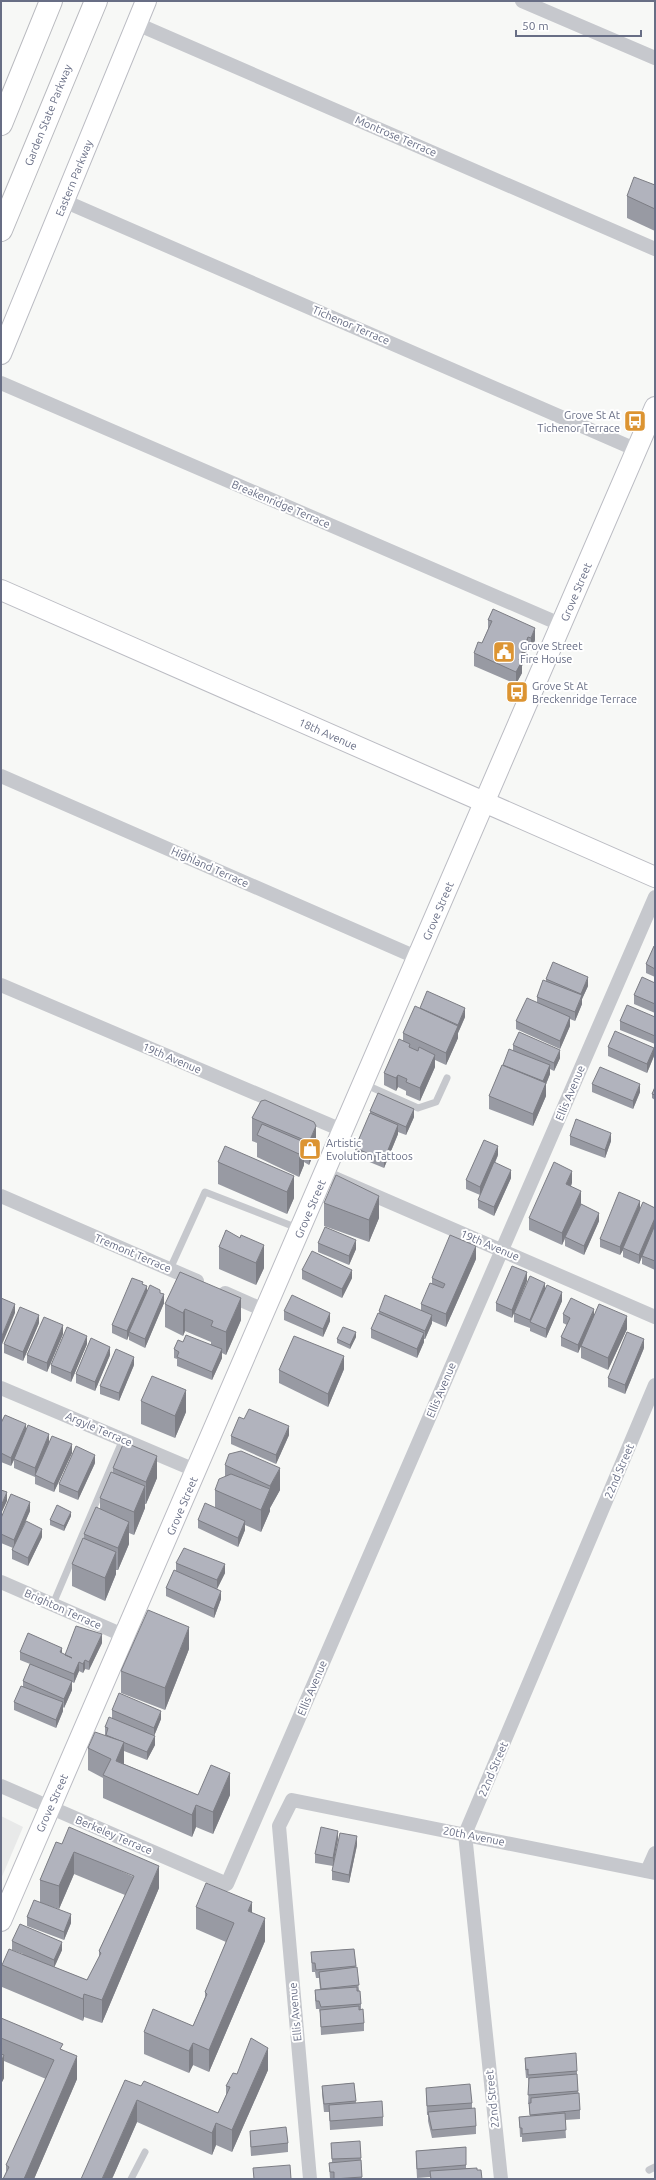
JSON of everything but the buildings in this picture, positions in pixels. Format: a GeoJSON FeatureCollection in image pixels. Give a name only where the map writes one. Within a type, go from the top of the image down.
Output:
{"type":"FeatureCollection","features":[{"type":"Feature","properties":{"kind":"highway"},"geometry":{"type":"LineString","coordinates":[[10,101],[43,1]]}},
{"type":"Feature","properties":{"kind":"highway"},"geometry":{"type":"LineString","coordinates":[[1,124],[51,1]]}},
{"type":"Feature","properties":{"kind":"highway","name":"Garden State Parkway"},"geometry":{"type":"LineString","coordinates":[[1,230],[96,1]]}},
{"type":"Feature","properties":{"kind":"main road","name":"Eastern Parkway"},"geometry":{"type":"LineString","coordinates":[[1,354],[146,1]]}},
{"type":"Feature","properties":{"kind":"main road","name":"Grove Street"},"geometry":{"type":"LineString","coordinates":[[1,1921],[344,1131],[655,407]]}},
{"type":"Feature","properties":{"kind":"main road","name":"18th Avenue"},"geometry":{"type":"LineString","coordinates":[[1,590],[655,877]]}},
{"type":"Feature","properties":{"kind":"street"},"geometry":{"type":"LineString","coordinates":[[522,1],[655,58]]}},
{"type":"Feature","properties":{"kind":"street","name":"Montrose Terrace"},"geometry":{"type":"LineString","coordinates":[[137,24],[655,249]]}},
{"type":"Feature","properties":{"kind":"street","name":"Tichenor Terrace"},"geometry":{"type":"LineString","coordinates":[[64,201],[637,450]]}},
{"type":"Feature","properties":{"kind":"street","name":"Breakenridge Terrace"},"geometry":{"type":"LineString","coordinates":[[1,383],[562,625]]}},
{"type":"Feature","properties":{"kind":"street","name":"Highland Terrace"},"geometry":{"type":"LineString","coordinates":[[1,776],[418,958]]}},
{"type":"Feature","properties":{"kind":"street","name":"Ellis Avenue"},"geometry":{"type":"LineString","coordinates":[[227,1884],[655,897]]}},
{"type":"Feature","properties":{"kind":"street","name":"19th Avenue"},"geometry":{"type":"LineString","coordinates":[[1,985],[344,1131]]}},
{"type":"Feature","properties":{"kind":"street","name":"19th Avenue"},"geometry":{"type":"LineString","coordinates":[[325,1174],[655,1317]]}},
{"type":"Feature","properties":{"kind":"street","name":"Tremont Terrace"},"geometry":{"type":"LineString","coordinates":[[1,1196],[266,1311]]}},
{"type":"Feature","properties":{"kind":"street","name":"22nd Street"},"geometry":{"type":"LineString","coordinates":[[500,2179],[465,1834],[655,1386]]}},
{"type":"Feature","properties":{"kind":"street","name":"Argyle Terrace"},"geometry":{"type":"LineString","coordinates":[[1,1388],[197,1471]]}},
{"type":"Feature","properties":{"kind":"street","name":"Brighton Terrace"},"geometry":{"type":"LineString","coordinates":[[1,1582],[125,1636]]}},
{"type":"Feature","properties":{"kind":"street","name":"Berkeley Terrace"},"geometry":{"type":"LineString","coordinates":[[1,1786],[227,1884]]}},
{"type":"Feature","properties":{"kind":"street","name":"Ellis Avenue"},"geometry":{"type":"LineString","coordinates":[[292,1800],[279,1826],[310,2179]]}},
{"type":"Feature","properties":{"kind":"street","name":"20th Avenue"},"geometry":{"type":"LineString","coordinates":[[292,1800],[651,1872]]}},
{"type":"Feature","properties":{"kind":"street"},"geometry":{"type":"LineString","coordinates":[[651,1872],[655,1854]]}},
{"type":"Feature","properties":{"kind":"lane"},"geometry":{"type":"LineString","coordinates":[[364,1084],[418,1108],[436,1102],[446,1078]]}},
{"type":"Feature","properties":{"kind":"lane"},"geometry":{"type":"LineString","coordinates":[[170,1269],[205,1192],[301,1229]]}},
{"type":"Feature","properties":{"kind":"lane"},"geometry":{"type":"LineString","coordinates":[[53,1604],[123,1439]]}},
{"type":"Feature","properties":{"kind":"lane"},"geometry":{"type":"LineString","coordinates":[[131,2179],[145,2152]]}},
{"type":"Feature","properties":{"kind":"shaded area"},"geometry":{"type":"Polygon","coordinates":[[[1,1816],[23,1827],[1,1879],[1,1816]]]}},
{"type":"Feature","properties":{"kind":"place","name":"Grove St At Tichenor Terrace"},"geometry":{"type":"Point","coordinates":[635,421]}},
{"type":"Feature","properties":{"kind":"place","name":"Grove Street Fire House"},"geometry":{"type":"Point","coordinates":[504,652]}},
{"type":"Feature","properties":{"kind":"place","name":"Grove St At Breckenridge Terrace"},"geometry":{"type":"Point","coordinates":[517,692]}},
{"type":"Feature","properties":{"kind":"place","name":"Artistic Evolution Tattoos"},"geometry":{"type":"Point","coordinates":[310,1149]}}]}
